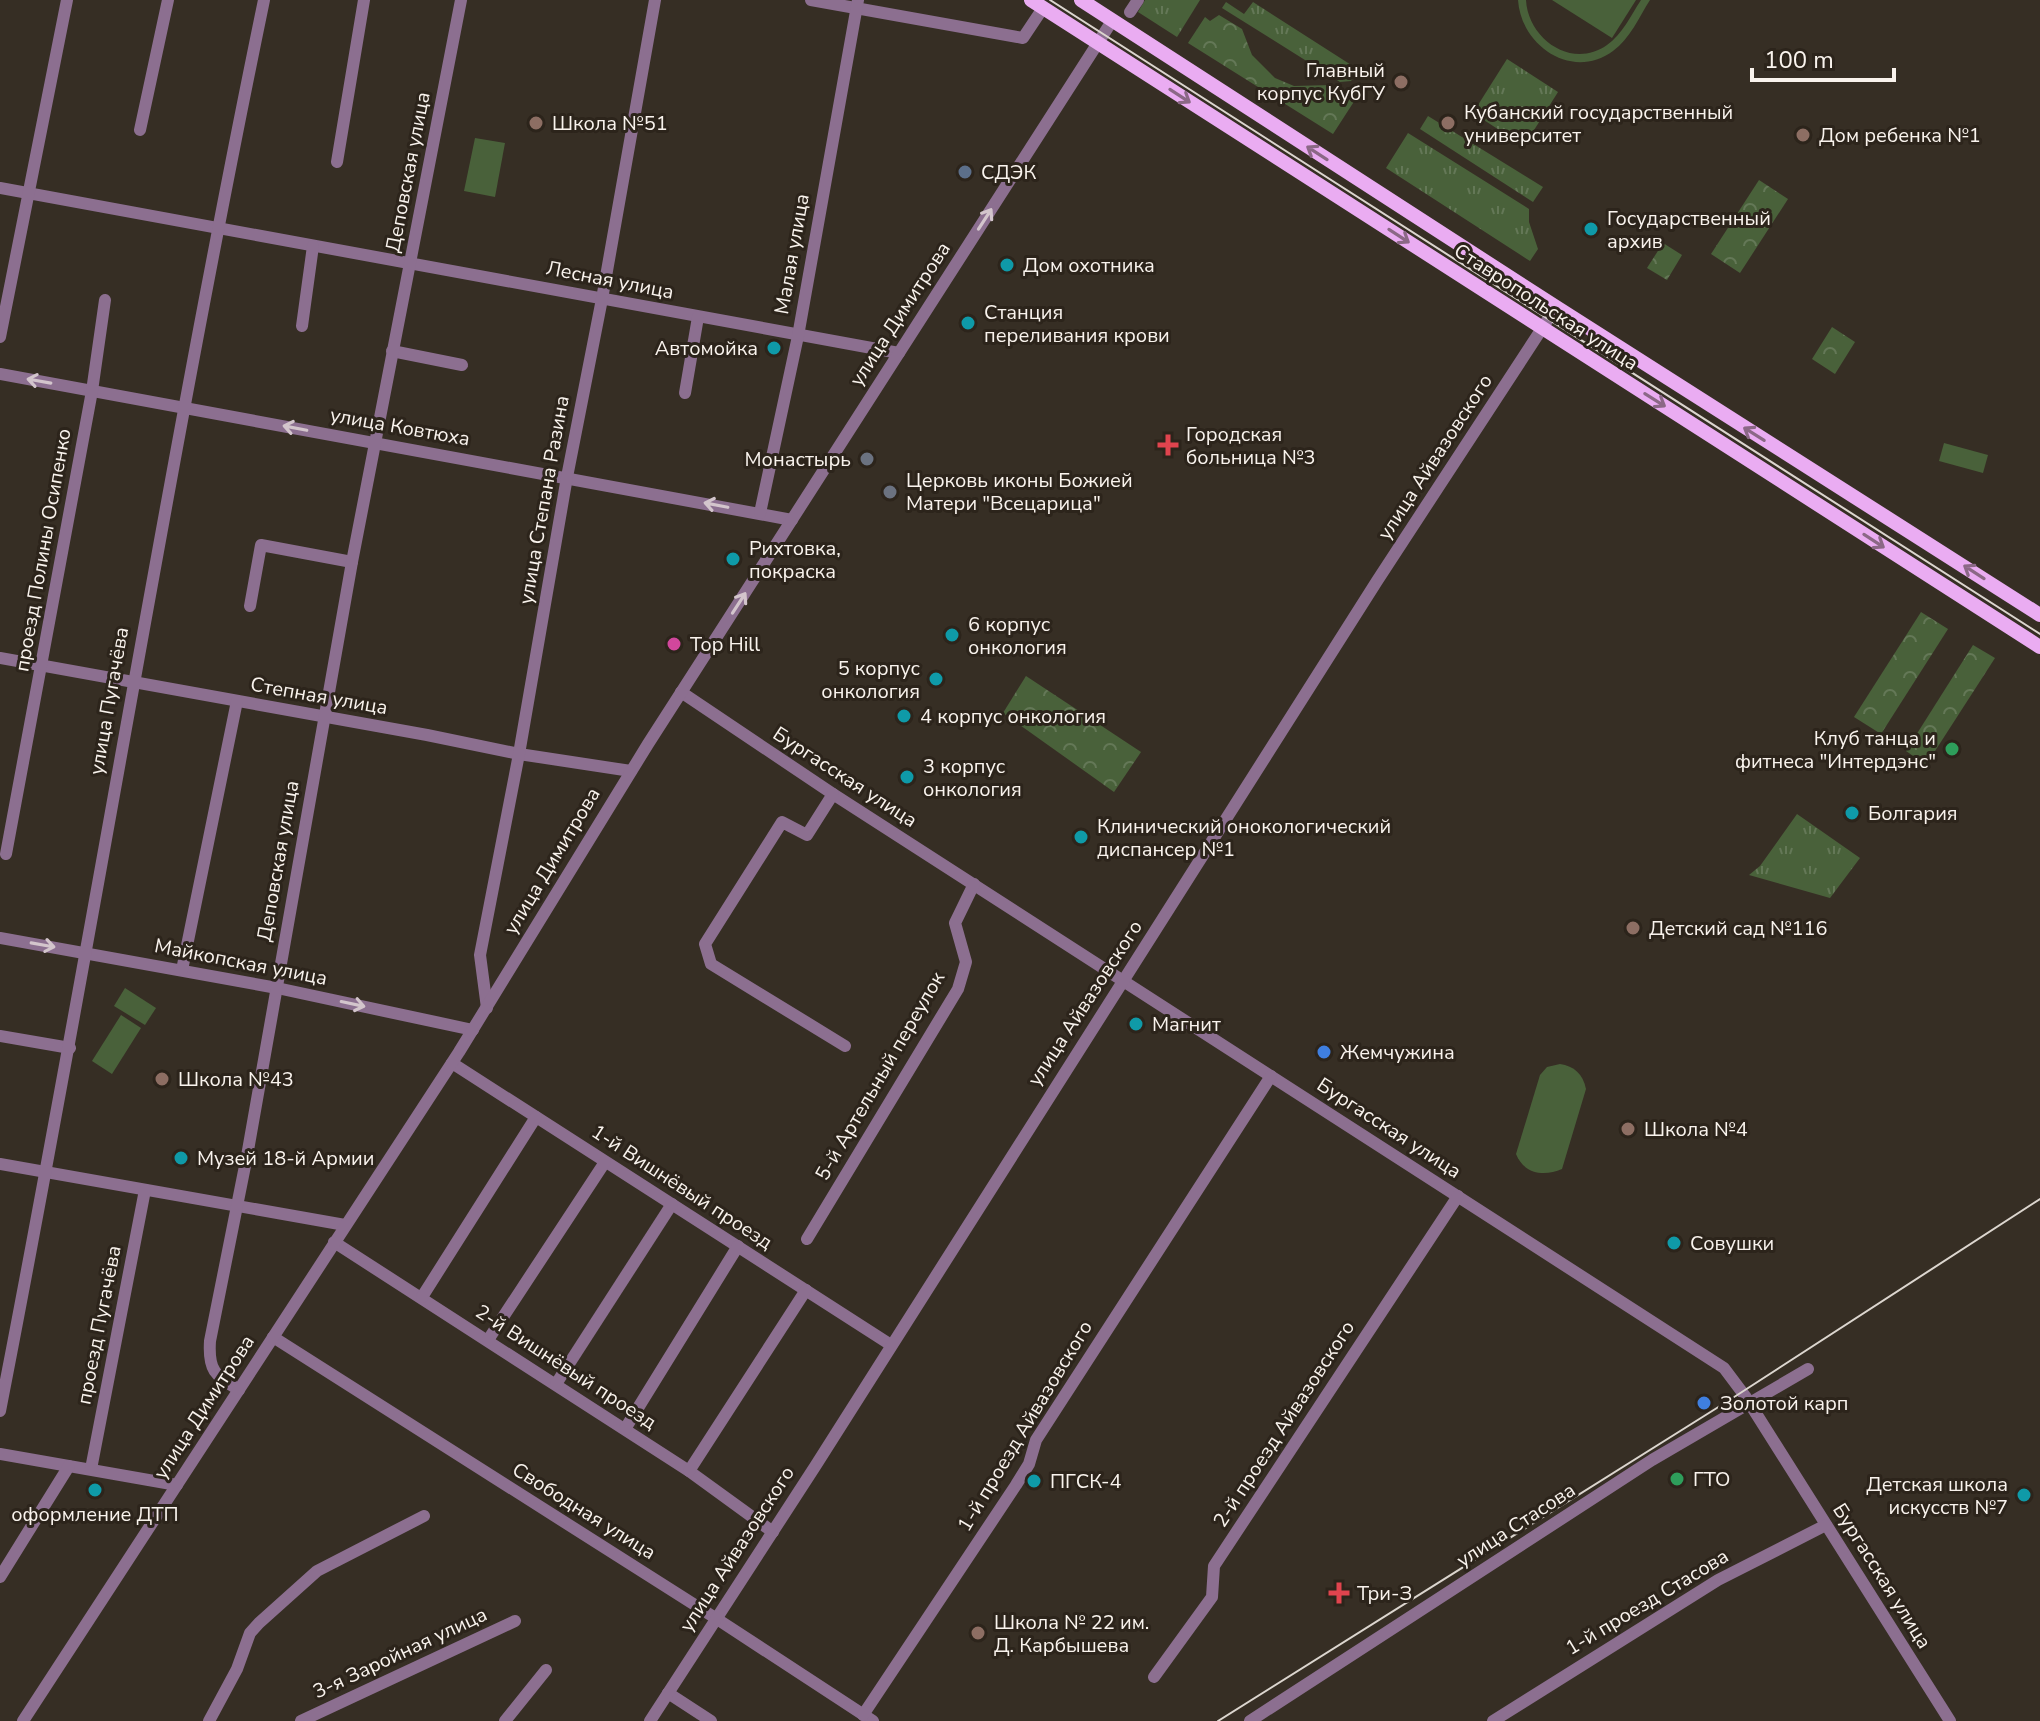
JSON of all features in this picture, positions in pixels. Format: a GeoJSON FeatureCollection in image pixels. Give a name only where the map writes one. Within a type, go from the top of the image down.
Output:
{"type":"FeatureCollection","features":[{"type":"Feature","properties":{"kind":"main road","name":"Ставропольская улица"},"geometry":{"type":"LineString","coordinates":[[1081,0],[2040,615]]}},
{"type":"Feature","properties":{"kind":"main road","name":"Ставропольская улица"},"geometry":{"type":"LineString","coordinates":[[1037,4],[2040,647]]}},
{"type":"Feature","properties":{"kind":"street"},"geometry":{"type":"LineString","coordinates":[[0,337],[67,0]]}},
{"type":"Feature","properties":{"kind":"street"},"geometry":{"type":"LineString","coordinates":[[140,130],[168,0]]}},
{"type":"Feature","properties":{"kind":"street","name":"улица Пугачёва"},"geometry":{"type":"LineString","coordinates":[[0,1411],[70,1048],[183,407],[264,0]]}},
{"type":"Feature","properties":{"kind":"street"},"geometry":{"type":"LineString","coordinates":[[337,162],[364,0]]}},
{"type":"Feature","properties":{"kind":"street","name":"Деповская улица"},"geometry":{"type":"LineString","coordinates":[[239,1390],[215,1375],[209,1358],[210,1341],[277,988],[352,562],[461,0]]}},
{"type":"Feature","properties":{"kind":"street","name":"улица Степана Разина"},"geometry":{"type":"LineString","coordinates":[[487,1008],[480,955],[655,0]]}},
{"type":"Feature","properties":{"kind":"street"},"geometry":{"type":"LineString","coordinates":[[811,0],[857,4],[1023,38],[1037,4]]}},
{"type":"Feature","properties":{"kind":"street"},"geometry":{"type":"LineString","coordinates":[[1130,12],[1138,0]]}},
{"type":"Feature","properties":{"kind":"street","name":"Малая улица"},"geometry":{"type":"LineString","coordinates":[[760,513],[798,336],[857,4]]}},
{"type":"Feature","properties":{"kind":"street","name":"улица Димитрова"},"geometry":{"type":"LineString","coordinates":[[23,1721],[452,1063],[681,692],[1112,21]]}},
{"type":"Feature","properties":{"kind":"street","name":"Лесная улица"},"geometry":{"type":"LineString","coordinates":[[0,188],[899,353]]}},
{"type":"Feature","properties":{"kind":"street"},"geometry":{"type":"LineString","coordinates":[[302,326],[313,246]]}},
{"type":"Feature","properties":{"kind":"street","name":"проезд Полины Осипенко"},"geometry":{"type":"LineString","coordinates":[[6,854],[92,391],[105,300]]}},
{"type":"Feature","properties":{"kind":"street","name":"улица Айвазовского"},"geometry":{"type":"LineString","coordinates":[[650,1721],[1377,581],[1556,307]]}},
{"type":"Feature","properties":{"kind":"street"},"geometry":{"type":"LineString","coordinates":[[685,393],[698,317]]}},
{"type":"Feature","properties":{"kind":"street"},"geometry":{"type":"LineString","coordinates":[[392,351],[462,365]]}},
{"type":"Feature","properties":{"kind":"street","name":"улица Ковтюха"},"geometry":{"type":"LineString","coordinates":[[0,374],[792,520]]}},
{"type":"Feature","properties":{"kind":"street"},"geometry":{"type":"LineString","coordinates":[[250,606],[261,545],[352,562]]}},
{"type":"Feature","properties":{"kind":"street","name":"Степная улица"},"geometry":{"type":"LineString","coordinates":[[0,658],[519,754],[631,771]]}},
{"type":"Feature","properties":{"kind":"street","name":"Бургасская улица"},"geometry":{"type":"LineString","coordinates":[[681,692],[833,794],[1724,1368],[1950,1721]]}},
{"type":"Feature","properties":{"kind":"street"},"geometry":{"type":"LineString","coordinates":[[182,970],[237,701]]}},
{"type":"Feature","properties":{"kind":"street"},"geometry":{"type":"LineString","coordinates":[[833,794],[807,835],[782,822],[705,944],[711,964],[845,1046]]}},
{"type":"Feature","properties":{"kind":"street","name":"5-й Артельный переулок"},"geometry":{"type":"LineString","coordinates":[[807,1239],[958,989],[966,962],[955,923],[974,884]]}},
{"type":"Feature","properties":{"kind":"street","name":"Майкопская улица"},"geometry":{"type":"LineString","coordinates":[[0,938],[277,988],[473,1030]]}},
{"type":"Feature","properties":{"kind":"street"},"geometry":{"type":"LineString","coordinates":[[0,1036],[70,1048]]}},
{"type":"Feature","properties":{"kind":"street","name":"1-й Вишнёвый проезд"},"geometry":{"type":"LineString","coordinates":[[452,1063],[891,1345]]}},
{"type":"Feature","properties":{"kind":"street","name":"1-й проезд Айвазовского"},"geometry":{"type":"LineString","coordinates":[[868,1718],[1029,1464],[1036,1440],[1271,1076]]}},
{"type":"Feature","properties":{"kind":"street"},"geometry":{"type":"LineString","coordinates":[[422,1297],[536,1117]]}},
{"type":"Feature","properties":{"kind":"street"},"geometry":{"type":"LineString","coordinates":[[488,1340],[605,1162]]}},
{"type":"Feature","properties":{"kind":"street"},"geometry":{"type":"LineString","coordinates":[[0,1164],[345,1225]]}},
{"type":"Feature","properties":{"kind":"street","name":"проезд Пугачёва"},"geometry":{"type":"LineString","coordinates":[[91,1469],[145,1190]]}},
{"type":"Feature","properties":{"kind":"street","name":"2-й проезд Айвазовского"},"geometry":{"type":"LineString","coordinates":[[1154,1677],[1212,1597],[1214,1566],[1458,1196]]}},
{"type":"Feature","properties":{"kind":"street"},"geometry":{"type":"LineString","coordinates":[[556,1384],[672,1204]]}},
{"type":"Feature","properties":{"kind":"street","name":"2-й Вишнёвый проезд"},"geometry":{"type":"LineString","coordinates":[[334,1242],[689,1471],[773,1532]]}},
{"type":"Feature","properties":{"kind":"street"},"geometry":{"type":"LineString","coordinates":[[625,1429],[738,1246]]}},
{"type":"Feature","properties":{"kind":"street"},"geometry":{"type":"LineString","coordinates":[[689,1471],[806,1290]]}},
{"type":"Feature","properties":{"kind":"street","name":"Свободная улица"},"geometry":{"type":"LineString","coordinates":[[273,1337],[868,1718]]}},
{"type":"Feature","properties":{"kind":"street","name":"улица Стасова"},"geometry":{"type":"LineString","coordinates":[[1250,1721],[1652,1460],[1808,1369]]}},
{"type":"Feature","properties":{"kind":"street"},"geometry":{"type":"LineString","coordinates":[[0,1454],[177,1485]]}},
{"type":"Feature","properties":{"kind":"street"},"geometry":{"type":"LineString","coordinates":[[0,1577],[69,1466]]}},
{"type":"Feature","properties":{"kind":"street"},"geometry":{"type":"LineString","coordinates":[[209,1721],[237,1669],[250,1633],[259,1623],[317,1571],[424,1516]]}},
{"type":"Feature","properties":{"kind":"street","name":"1-й проезд Стасова"},"geometry":{"type":"LineString","coordinates":[[1493,1721],[1718,1580],[1826,1525]]}},
{"type":"Feature","properties":{"kind":"street","name":"3-я Заройная улица"},"geometry":{"type":"LineString","coordinates":[[301,1721],[515,1621]]}},
{"type":"Feature","properties":{"kind":"street"},"geometry":{"type":"LineString","coordinates":[[505,1721],[546,1670]]}},
{"type":"Feature","properties":{"kind":"street"},"geometry":{"type":"LineString","coordinates":[[668,1693],[711,1721]]}},
{"type":"Feature","properties":{"kind":"green space"},"geometry":{"type":"Polygon","coordinates":[[[1145,0],[1200,0],[1177,37],[1138,12],[1145,0]]]}},
{"type":"Feature","properties":{"kind":"green space"},"geometry":{"type":"Polygon","coordinates":[[[1518,0],[1526,0],[1529,14],[1543,38],[1567,52],[1580,54],[1594,52],[1607,45],[1622,30],[1641,0],[1650,0],[1619,46],[1597,59],[1581,62],[1551,54],[1539,44],[1528,32],[1518,0]]]}},
{"type":"Feature","properties":{"kind":"green space"},"geometry":{"type":"Polygon","coordinates":[[[1552,0],[1636,0],[1612,38],[1552,0]]]}},
{"type":"Feature","properties":{"kind":"green space"},"geometry":{"type":"Polygon","coordinates":[[[1226,2],[1244,14],[1253,2],[1359,70],[1351,81],[1340,82],[1222,8],[1226,2]]]}},
{"type":"Feature","properties":{"kind":"green space"},"geometry":{"type":"Polygon","coordinates":[[[1219,15],[1242,29],[1252,55],[1275,78],[1294,86],[1332,85],[1355,100],[1333,134],[1188,43],[1205,17],[1210,21],[1219,15]]]}},
{"type":"Feature","properties":{"kind":"green space"},"geometry":{"type":"Polygon","coordinates":[[[1507,59],[1558,92],[1524,146],[1473,113],[1507,59]]]}},
{"type":"Feature","properties":{"kind":"green space"},"geometry":{"type":"Polygon","coordinates":[[[1428,116],[1543,187],[1533,202],[1420,129],[1428,116]]]}},
{"type":"Feature","properties":{"kind":"green space"},"geometry":{"type":"Polygon","coordinates":[[[1408,133],[1529,209],[1529,222],[1538,249],[1530,261],[1386,168],[1408,133]]]}},
{"type":"Feature","properties":{"kind":"green space"},"geometry":{"type":"Polygon","coordinates":[[[475,138],[505,143],[495,197],[464,191],[475,138]]]}},
{"type":"Feature","properties":{"kind":"green space"},"geometry":{"type":"Polygon","coordinates":[[[1759,180],[1788,199],[1740,273],[1711,254],[1759,180]]]}},
{"type":"Feature","properties":{"kind":"green space"},"geometry":{"type":"Polygon","coordinates":[[[1663,243],[1682,255],[1667,280],[1647,268],[1663,243]]]}},
{"type":"Feature","properties":{"kind":"green space"},"geometry":{"type":"Polygon","coordinates":[[[1832,327],[1855,342],[1835,374],[1812,359],[1832,327]]]}},
{"type":"Feature","properties":{"kind":"green space"},"geometry":{"type":"Polygon","coordinates":[[[1944,443],[1988,455],[1983,473],[1939,461],[1944,443]]]}},
{"type":"Feature","properties":{"kind":"green space"},"geometry":{"type":"Polygon","coordinates":[[[1921,612],[1948,629],[1881,734],[1854,717],[1921,612]]]}},
{"type":"Feature","properties":{"kind":"green space"},"geometry":{"type":"Polygon","coordinates":[[[1973,645],[1995,658],[1926,765],[1906,751],[1973,645]]]}},
{"type":"Feature","properties":{"kind":"green space"},"geometry":{"type":"Polygon","coordinates":[[[1026,676],[1141,752],[1114,792],[1003,713],[1026,676]]]}},
{"type":"Feature","properties":{"kind":"green space"},"geometry":{"type":"Polygon","coordinates":[[[1797,814],[1860,858],[1830,898],[1749,875],[1760,866],[1797,814]]]}},
{"type":"Feature","properties":{"kind":"green space"},"geometry":{"type":"Polygon","coordinates":[[[125,988],[156,1008],[145,1025],[114,1006],[125,988]]]}},
{"type":"Feature","properties":{"kind":"green space"},"geometry":{"type":"Polygon","coordinates":[[[121,1015],[141,1028],[112,1074],[92,1061],[121,1015]]]}},
{"type":"Feature","properties":{"kind":"green space"},"geometry":{"type":"Polygon","coordinates":[[[1560,1064],[1577,1072],[1586,1089],[1562,1169],[1548,1173],[1535,1172],[1524,1166],[1516,1154],[1540,1075],[1547,1067],[1560,1064]]]}},
{"type":"Feature","properties":{"kind":"tram line"},"geometry":{"type":"LineString","coordinates":[[1050,0],[2040,634]]}},
{"type":"Feature","properties":{"kind":"tram line"},"geometry":{"type":"LineString","coordinates":[[1218,1721],[1728,1401],[2040,1199]]}},
{"type":"Feature","properties":{"kind":"place","name":"Главный корпус КубГУ"},"geometry":{"type":"Point","coordinates":[1401,82]}},
{"type":"Feature","properties":{"kind":"place","name":"Школа №51"},"geometry":{"type":"Point","coordinates":[536,123]}},
{"type":"Feature","properties":{"kind":"place","name":"Кубанский государственный университет"},"geometry":{"type":"Point","coordinates":[1448,123]}},
{"type":"Feature","properties":{"kind":"place","name":"Дом ребенка №1"},"geometry":{"type":"Point","coordinates":[1803,135]}},
{"type":"Feature","properties":{"kind":"place","name":"СДЭК"},"geometry":{"type":"Point","coordinates":[965,172]}},
{"type":"Feature","properties":{"kind":"place","name":"Государственный архив"},"geometry":{"type":"Point","coordinates":[1591,229]}},
{"type":"Feature","properties":{"kind":"place","name":"Дом охотника"},"geometry":{"type":"Point","coordinates":[1007,265]}},
{"type":"Feature","properties":{"kind":"place","name":"Станция переливания крови"},"geometry":{"type":"Point","coordinates":[968,323]}},
{"type":"Feature","properties":{"kind":"place","name":"Автомойка"},"geometry":{"type":"Point","coordinates":[774,348]}},
{"type":"Feature","properties":{"kind":"place","name":"Городская больница №3"},"geometry":{"type":"Point","coordinates":[1168,445]}},
{"type":"Feature","properties":{"kind":"place","name":"Монастырь"},"geometry":{"type":"Point","coordinates":[867,459]}},
{"type":"Feature","properties":{"kind":"place","name":"Церковь иконы Божией Матери \"Всецарица\""},"geometry":{"type":"Point","coordinates":[890,492]}},
{"type":"Feature","properties":{"kind":"place","name":"Рихтовка, покраска"},"geometry":{"type":"Point","coordinates":[733,559]}},
{"type":"Feature","properties":{"kind":"place","name":"6 корпус онкология"},"geometry":{"type":"Point","coordinates":[952,635]}},
{"type":"Feature","properties":{"kind":"place","name":"Top Hill"},"geometry":{"type":"Point","coordinates":[674,644]}},
{"type":"Feature","properties":{"kind":"place","name":"5 корпус онкология"},"geometry":{"type":"Point","coordinates":[936,679]}},
{"type":"Feature","properties":{"kind":"place","name":"4 корпус онкология"},"geometry":{"type":"Point","coordinates":[904,716]}},
{"type":"Feature","properties":{"kind":"place","name":"Клуб танца и фитнеса \"Интердэнс\""},"geometry":{"type":"Point","coordinates":[1952,749]}},
{"type":"Feature","properties":{"kind":"place","name":"3 корпус онкология"},"geometry":{"type":"Point","coordinates":[907,777]}},
{"type":"Feature","properties":{"kind":"place","name":"Болгария"},"geometry":{"type":"Point","coordinates":[1852,813]}},
{"type":"Feature","properties":{"kind":"place","name":"Клинический онокологический диспансер №1"},"geometry":{"type":"Point","coordinates":[1081,837]}},
{"type":"Feature","properties":{"kind":"place","name":"Детский сад №116"},"geometry":{"type":"Point","coordinates":[1633,928]}},
{"type":"Feature","properties":{"kind":"place","name":"Магнит"},"geometry":{"type":"Point","coordinates":[1136,1024]}},
{"type":"Feature","properties":{"kind":"place","name":"Жемчужина"},"geometry":{"type":"Point","coordinates":[1324,1052]}},
{"type":"Feature","properties":{"kind":"place","name":"Школа №43"},"geometry":{"type":"Point","coordinates":[162,1079]}},
{"type":"Feature","properties":{"kind":"place","name":"Школа №4"},"geometry":{"type":"Point","coordinates":[1628,1129]}},
{"type":"Feature","properties":{"kind":"place","name":"Музей 18-й Армии"},"geometry":{"type":"Point","coordinates":[181,1158]}},
{"type":"Feature","properties":{"kind":"place","name":"Совушки"},"geometry":{"type":"Point","coordinates":[1674,1243]}},
{"type":"Feature","properties":{"kind":"place","name":"Золотой карп"},"geometry":{"type":"Point","coordinates":[1704,1403]}},
{"type":"Feature","properties":{"kind":"place","name":"ГТО"},"geometry":{"type":"Point","coordinates":[1677,1479]}},
{"type":"Feature","properties":{"kind":"place","name":"ПГСК-4"},"geometry":{"type":"Point","coordinates":[1034,1481]}},
{"type":"Feature","properties":{"kind":"place","name":"оформление ДТП"},"geometry":{"type":"Point","coordinates":[95,1490]}},
{"type":"Feature","properties":{"kind":"place","name":"Детская школа искусств №7"},"geometry":{"type":"Point","coordinates":[2024,1495]}},
{"type":"Feature","properties":{"kind":"place","name":"Три-З"},"geometry":{"type":"Point","coordinates":[1339,1593]}},
{"type":"Feature","properties":{"kind":"place","name":"Школа № 22 им. Д. Карбышева"},"geometry":{"type":"Point","coordinates":[978,1633]}}]}
